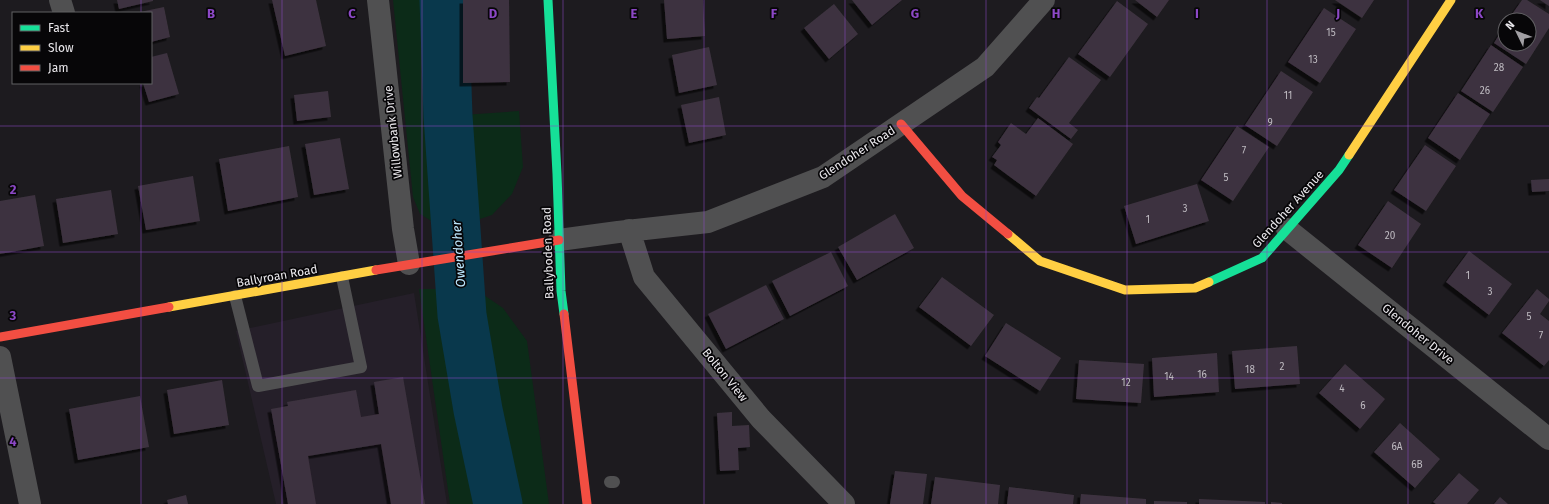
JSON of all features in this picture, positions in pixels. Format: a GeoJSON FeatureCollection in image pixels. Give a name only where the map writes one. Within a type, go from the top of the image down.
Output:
{"type":"FeatureCollection","features":[{"type":"Feature","properties":{"kind":"main road","name":"Ballyboden Road"},"geometry":{"type":"LineString","coordinates":[[548,0],[557,174],[561,291],[587,504]]}},
{"type":"Feature","properties":{"kind":"main road","name":"Glendoher Avenue"},"geometry":{"type":"LineString","coordinates":[[901,124],[962,196],[1040,261],[1125,290],[1195,288],[1262,258],[1339,170],[1451,0]]}},
{"type":"Feature","properties":{"kind":"main road","name":"Ballyroan Road"},"geometry":{"type":"LineString","coordinates":[[0,337],[409,264],[559,240]]}},
{"type":"Feature","properties":{"kind":"street"},"geometry":{"type":"LineString","coordinates":[[60,0],[64,12]]}},
{"type":"Feature","properties":{"kind":"street","name":"Willowbank Drive"},"geometry":{"type":"LineString","coordinates":[[378,0],[403,229],[409,264]]}},
{"type":"Feature","properties":{"kind":"street","name":"Glendoher Road"},"geometry":{"type":"LineString","coordinates":[[559,240],[629,230],[708,222],[823,177],[985,67],[1044,0]]}},
{"type":"Feature","properties":{"kind":"street","name":"Glendoher Drive"},"geometry":{"type":"LineString","coordinates":[[1287,229],[1549,439]]}},
{"type":"Feature","properties":{"kind":"street","name":"Bolton View"},"geometry":{"type":"LineString","coordinates":[[629,230],[644,277],[761,419],[844,504]]}},
{"type":"Feature","properties":{"kind":"street"},"geometry":{"type":"LineString","coordinates":[[0,357],[30,504]]}},
{"type":"Feature","properties":{"kind":"lane"},"geometry":{"type":"LineString","coordinates":[[236,296],[258,386],[361,367],[342,277]]}},
{"type":"Feature","properties":{"kind":"shaded area"},"geometry":{"type":"Polygon","coordinates":[[[414,293],[447,504],[276,504],[236,331],[414,293]]]}},
{"type":"Feature","properties":{"kind":"green space"},"geometry":{"type":"Polygon","coordinates":[[[393,0],[444,0],[448,116],[519,111],[523,167],[512,194],[492,215],[474,221],[451,224],[433,222],[420,214],[413,197],[393,0]]]}},
{"type":"Feature","properties":{"kind":"green space"},"geometry":{"type":"Polygon","coordinates":[[[419,289],[475,289],[503,308],[527,341],[549,504],[450,504],[419,289]]]}},
{"type":"Feature","properties":{"kind":"building"},"geometry":{"type":"Polygon","coordinates":[[[117,0],[153,0],[153,1],[119,9],[117,0]]]}},
{"type":"Feature","properties":{"kind":"building"},"geometry":{"type":"Polygon","coordinates":[[[272,0],[316,0],[326,46],[285,56],[272,0]]]}},
{"type":"Feature","properties":{"kind":"building"},"geometry":{"type":"Polygon","coordinates":[[[463,0],[509,0],[510,82],[463,83],[463,0]]]}},
{"type":"Feature","properties":{"kind":"building"},"geometry":{"type":"Polygon","coordinates":[[[664,0],[703,0],[705,36],[667,39],[664,0]]]}},
{"type":"Feature","properties":{"kind":"building"},"geometry":{"type":"Polygon","coordinates":[[[852,0],[902,0],[872,25],[852,0]]]}},
{"type":"Feature","properties":{"kind":"building"},"geometry":{"type":"Polygon","coordinates":[[[1135,0],[1169,0],[1157,17],[1135,0]]]}},
{"type":"Feature","properties":{"kind":"building"},"geometry":{"type":"Polygon","coordinates":[[[1335,0],[1374,0],[1362,18],[1335,0]]]}},
{"type":"Feature","properties":{"kind":"building"},"geometry":{"type":"Polygon","coordinates":[[[1522,0],[1527,0],[1549,14],[1549,28],[1537,47],[1537,12],[1514,12],[1522,0]]]}},
{"type":"Feature","properties":{"kind":"building"},"geometry":{"type":"Polygon","coordinates":[[[1540,0],[1549,0],[1549,6],[1540,0]]]}},
{"type":"Feature","properties":{"kind":"building"},"geometry":{"type":"Polygon","coordinates":[[[1117,1],[1148,24],[1110,77],[1078,54],[1117,1]]]}},
{"type":"Feature","properties":{"kind":"building"},"geometry":{"type":"Polygon","coordinates":[[[834,4],[858,34],[829,59],[804,28],[834,4]]]}},
{"type":"Feature","properties":{"kind":"building"},"geometry":{"type":"Polygon","coordinates":[[[164,7],[170,37],[152,42],[152,12],[140,12],[164,7]]]}},
{"type":"Feature","properties":{"kind":"building"},"geometry":{"type":"Polygon","coordinates":[[[1324,8],[1356,29],[1320,83],[1288,62],[1324,8]]]}},
{"type":"Feature","properties":{"kind":"building"},"geometry":{"type":"Polygon","coordinates":[[[1497,38],[1497,45],[1494,43],[1497,38]]]}},
{"type":"Feature","properties":{"kind":"building"},"geometry":{"type":"Polygon","coordinates":[[[1491,45],[1497,49],[1497,52],[1501,52],[1523,67],[1493,112],[1461,91],[1491,45]]]}},
{"type":"Feature","properties":{"kind":"building"},"geometry":{"type":"Polygon","coordinates":[[[709,47],[717,85],[679,93],[672,55],[709,47]]]}},
{"type":"Feature","properties":{"kind":"building"},"geometry":{"type":"Polygon","coordinates":[[[1508,52],[1534,52],[1526,64],[1508,52]]]}},
{"type":"Feature","properties":{"kind":"building"},"geometry":{"type":"Polygon","coordinates":[[[167,53],[179,94],[149,102],[143,84],[152,84],[152,57],[167,53]]]}},
{"type":"Feature","properties":{"kind":"building"},"geometry":{"type":"Polygon","coordinates":[[[1069,57],[1101,80],[1069,123],[1078,130],[1071,139],[1029,108],[1037,97],[1039,98],[1069,57]]]}},
{"type":"Feature","properties":{"kind":"building"},"geometry":{"type":"Polygon","coordinates":[[[1281,71],[1313,92],[1277,146],[1245,125],[1281,71]]]}},
{"type":"Feature","properties":{"kind":"building"},"geometry":{"type":"Polygon","coordinates":[[[328,91],[331,117],[297,121],[294,95],[328,91]]]}},
{"type":"Feature","properties":{"kind":"building"},"geometry":{"type":"Polygon","coordinates":[[[1458,93],[1490,114],[1460,160],[1428,138],[1458,93]]]}},
{"type":"Feature","properties":{"kind":"building"},"geometry":{"type":"Polygon","coordinates":[[[719,97],[726,135],[689,143],[681,105],[719,97]]]}},
{"type":"Feature","properties":{"kind":"building"},"geometry":{"type":"Polygon","coordinates":[[[1038,118],[1073,144],[1036,196],[994,165],[997,160],[992,157],[1001,145],[998,142],[1011,123],[1026,134],[1038,118]]]}},
{"type":"Feature","properties":{"kind":"building"},"geometry":{"type":"Polygon","coordinates":[[[1237,126],[1269,147],[1233,201],[1201,180],[1237,126]]]}},
{"type":"Feature","properties":{"kind":"building"},"geometry":{"type":"Polygon","coordinates":[[[340,138],[349,189],[314,195],[305,144],[340,138]]]}},
{"type":"Feature","properties":{"kind":"building"},"geometry":{"type":"Polygon","coordinates":[[[1425,145],[1456,166],[1426,211],[1394,190],[1425,145]]]}},
{"type":"Feature","properties":{"kind":"building"},"geometry":{"type":"Polygon","coordinates":[[[289,146],[298,197],[228,211],[219,159],[289,146]]]}},
{"type":"Feature","properties":{"kind":"building"},"geometry":{"type":"Polygon","coordinates":[[[193,176],[200,221],[146,230],[138,186],[193,176]]]}},
{"type":"Feature","properties":{"kind":"building"},"geometry":{"type":"Polygon","coordinates":[[[1549,179],[1549,191],[1532,192],[1531,180],[1549,179]]]}},
{"type":"Feature","properties":{"kind":"building"},"geometry":{"type":"Polygon","coordinates":[[[1197,184],[1209,221],[1136,244],[1124,206],[1197,184]]]}},
{"type":"Feature","properties":{"kind":"building"},"geometry":{"type":"Polygon","coordinates":[[[111,190],[118,234],[63,243],[56,199],[111,190]]]}},
{"type":"Feature","properties":{"kind":"building"},"geometry":{"type":"Polygon","coordinates":[[[35,195],[44,246],[0,254],[0,201],[35,195]]]}},
{"type":"Feature","properties":{"kind":"building"},"geometry":{"type":"Polygon","coordinates":[[[1388,201],[1421,224],[1392,268],[1358,245],[1388,201]]]}},
{"type":"Feature","properties":{"kind":"building"},"geometry":{"type":"Polygon","coordinates":[[[895,214],[914,248],[857,280],[838,247],[895,214]]]}},
{"type":"Feature","properties":{"kind":"building"},"geometry":{"type":"Polygon","coordinates":[[[1469,251],[1512,284],[1489,315],[1446,282],[1469,251]]]}},
{"type":"Feature","properties":{"kind":"building"},"geometry":{"type":"Polygon","coordinates":[[[831,252],[848,286],[790,316],[772,281],[831,252]]]}},
{"type":"Feature","properties":{"kind":"building"},"geometry":{"type":"Polygon","coordinates":[[[942,277],[994,315],[971,346],[919,307],[942,277]]]}},
{"type":"Feature","properties":{"kind":"building"},"geometry":{"type":"Polygon","coordinates":[[[766,285],[784,319],[726,349],[708,314],[766,285]]]}},
{"type":"Feature","properties":{"kind":"building"},"geometry":{"type":"Polygon","coordinates":[[[1537,289],[1549,299],[1540,314],[1549,321],[1549,360],[1544,366],[1502,333],[1537,289]]]}},
{"type":"Feature","properties":{"kind":"building"},"geometry":{"type":"Polygon","coordinates":[[[1006,323],[1061,358],[1040,391],[985,356],[1006,323]]]}},
{"type":"Feature","properties":{"kind":"building"},"geometry":{"type":"Polygon","coordinates":[[[1297,346],[1300,384],[1235,389],[1232,351],[1297,346]]]}},
{"type":"Feature","properties":{"kind":"building"},"geometry":{"type":"Polygon","coordinates":[[[1217,353],[1219,392],[1154,397],[1152,358],[1217,353]]]}},
{"type":"Feature","properties":{"kind":"building"},"geometry":{"type":"Polygon","coordinates":[[[1079,360],[1144,364],[1141,403],[1076,399],[1079,360]]]}},
{"type":"Feature","properties":{"kind":"building"},"geometry":{"type":"Polygon","coordinates":[[[1345,364],[1385,399],[1360,429],[1319,393],[1345,364]]]}},
{"type":"Feature","properties":{"kind":"building"},"geometry":{"type":"Polygon","coordinates":[[[403,377],[425,504],[391,504],[381,444],[308,456],[316,504],[288,504],[271,409],[288,406],[287,402],[356,390],[361,417],[379,414],[374,382],[403,377]]]}},
{"type":"Feature","properties":{"kind":"building"},"geometry":{"type":"Polygon","coordinates":[[[222,380],[229,425],[174,434],[167,390],[222,380]]]}},
{"type":"Feature","properties":{"kind":"building"},"geometry":{"type":"Polygon","coordinates":[[[140,396],[149,447],[78,460],[69,409],[140,396]]]}},
{"type":"Feature","properties":{"kind":"building"},"geometry":{"type":"Polygon","coordinates":[[[732,412],[732,426],[749,425],[750,447],[738,448],[739,470],[720,471],[717,413],[732,412]]]}},
{"type":"Feature","properties":{"kind":"building"},"geometry":{"type":"Polygon","coordinates":[[[1400,423],[1440,459],[1415,488],[1374,452],[1400,423]]]}},
{"type":"Feature","properties":{"kind":"building"},"geometry":{"type":"Polygon","coordinates":[[[895,471],[927,474],[923,504],[890,504],[895,471]]]}},
{"type":"Feature","properties":{"kind":"building"},"geometry":{"type":"Polygon","coordinates":[[[1459,473],[1479,490],[1467,504],[1436,504],[1433,502],[1459,473]]]}},
{"type":"Feature","properties":{"kind":"building"},"geometry":{"type":"Polygon","coordinates":[[[935,477],[1000,485],[998,504],[931,504],[935,477]]]}},
{"type":"Feature","properties":{"kind":"building"},"geometry":{"type":"Polygon","coordinates":[[[1009,487],[1074,495],[1073,504],[1007,504],[1009,487]]]}},
{"type":"Feature","properties":{"kind":"building"},"geometry":{"type":"Polygon","coordinates":[[[1081,494],[1146,499],[1146,504],[1080,504],[1081,494]]]}},
{"type":"Feature","properties":{"kind":"building"},"geometry":{"type":"Polygon","coordinates":[[[186,495],[188,504],[168,504],[167,500],[186,495]]]}},
{"type":"Feature","properties":{"kind":"building"},"geometry":{"type":"Polygon","coordinates":[[[1500,497],[1508,504],[1494,504],[1500,497]]]}},
{"type":"Feature","properties":{"kind":"building"},"geometry":{"type":"Polygon","coordinates":[[[1199,499],[1265,502],[1265,504],[1199,504],[1199,499]]]}},
{"type":"Feature","properties":{"kind":"building"},"geometry":{"type":"Polygon","coordinates":[[[1154,501],[1187,502],[1187,504],[1154,504],[1154,501]]]}},
{"type":"Feature","properties":{"kind":"building"},"geometry":{"type":"Polygon","coordinates":[[[1271,502],[1282,503],[1282,504],[1271,504],[1271,502]]]}},
{"type":"Feature","properties":{"kind":"waterway","name":"Owendoher"},"geometry":{"type":"LineString","coordinates":[[444,0],[448,116],[462,315],[478,410],[498,504]]}},
{"type":"Feature","properties":{"kind":"traffic: fast"},"geometry":{"type":"LineString","coordinates":[[548,0],[557,174],[561,291],[564,314]]}},
{"type":"Feature","properties":{"kind":"traffic: fast"},"geometry":{"type":"LineString","coordinates":[[1209,282],[1262,258],[1339,170],[1349,155]]}},
{"type":"Feature","properties":{"kind":"traffic: slow"},"geometry":{"type":"LineString","coordinates":[[1349,155],[1451,0]]}},
{"type":"Feature","properties":{"kind":"traffic: slow"},"geometry":{"type":"LineString","coordinates":[[1008,234],[1040,261],[1125,290],[1195,288],[1209,282]]}},
{"type":"Feature","properties":{"kind":"traffic: slow"},"geometry":{"type":"LineString","coordinates":[[169,307],[376,270]]}},
{"type":"Feature","properties":{"kind":"traffic: jam"},"geometry":{"type":"LineString","coordinates":[[901,124],[962,196],[1008,234]]}},
{"type":"Feature","properties":{"kind":"traffic: jam"},"geometry":{"type":"LineString","coordinates":[[376,270],[559,240]]}},
{"type":"Feature","properties":{"kind":"traffic: jam"},"geometry":{"type":"LineString","coordinates":[[0,337],[169,307]]}},
{"type":"Feature","properties":{"kind":"traffic: jam"},"geometry":{"type":"LineString","coordinates":[[564,314],[587,504]]}}]}
